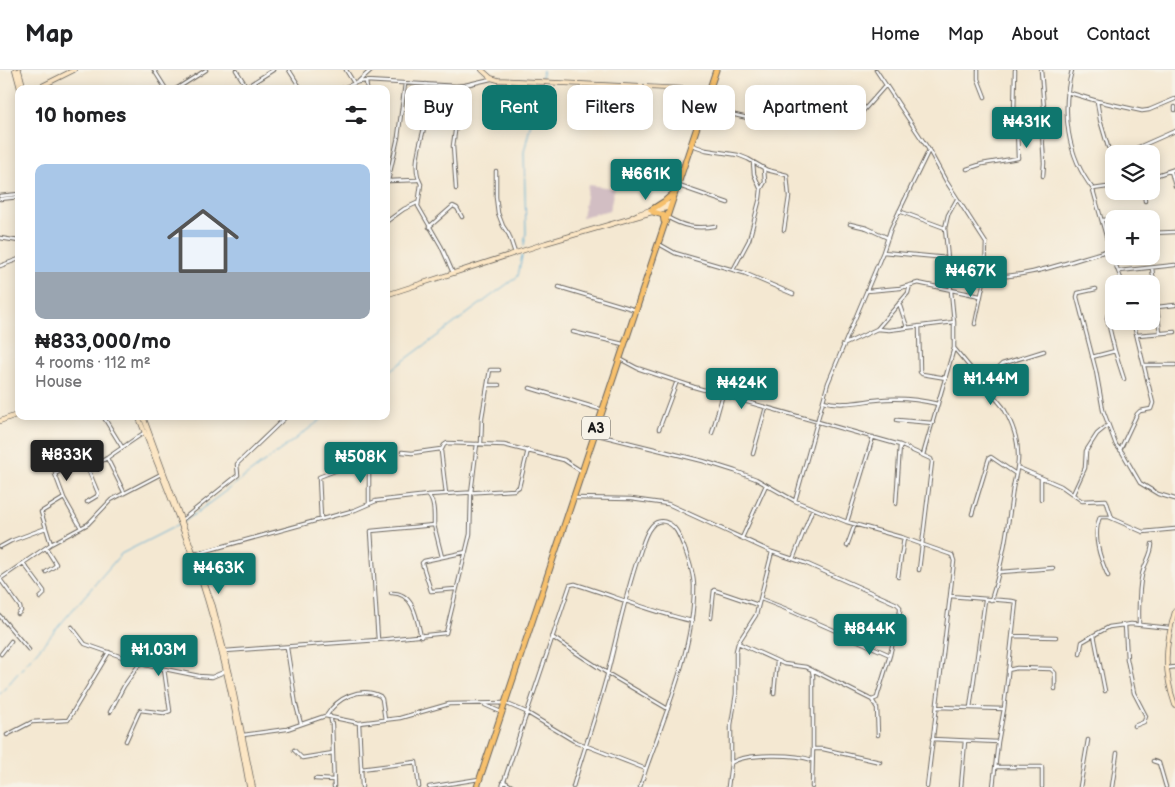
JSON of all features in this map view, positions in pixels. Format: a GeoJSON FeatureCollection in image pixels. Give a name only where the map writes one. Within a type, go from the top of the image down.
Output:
{"type":"FeatureCollection","features":[{"type":"Feature","properties":{"kind":"highway","name":"A3"},"geometry":{"type":"LineString","coordinates":[[711,85],[716,70]]}},
{"type":"Feature","properties":{"kind":"highway","name":"A3"},"geometry":{"type":"LineString","coordinates":[[477,787],[696,130]]}},
{"type":"Feature","properties":{"kind":"highway"},"geometry":{"type":"LineString","coordinates":[[652,211],[665,202],[676,189]]}},
{"type":"Feature","properties":{"kind":"highway"},"geometry":{"type":"LineString","coordinates":[[652,211],[663,215],[664,226]]}},
{"type":"Feature","properties":{"kind":"main road"},"geometry":{"type":"LineString","coordinates":[[15,70],[19,85]]}},
{"type":"Feature","properties":{"kind":"main road"},"geometry":{"type":"LineString","coordinates":[[19,70],[23,85]]}},
{"type":"Feature","properties":{"kind":"main road"},"geometry":{"type":"LineString","coordinates":[[45,85],[74,70]]}},
{"type":"Feature","properties":{"kind":"main road"},"geometry":{"type":"LineString","coordinates":[[482,70],[491,78],[663,88]]}},
{"type":"Feature","properties":{"kind":"main road"},"geometry":{"type":"LineString","coordinates":[[390,293],[671,205]]}},
{"type":"Feature","properties":{"kind":"main road"},"geometry":{"type":"LineString","coordinates":[[0,421],[15,415]]}},
{"type":"Feature","properties":{"kind":"main road"},"geometry":{"type":"LineString","coordinates":[[140,420],[201,580],[226,671],[251,787]]}},
{"type":"Feature","properties":{"kind":"main road"},"geometry":{"type":"LineString","coordinates":[[144,420],[210,598],[225,651],[243,735],[251,787]]}},
{"type":"Feature","properties":{"kind":"main road"},"geometry":{"type":"LineString","coordinates":[[1175,611],[1169,633],[1166,668],[1175,705]]}},
{"type":"Feature","properties":{"kind":"street"},"geometry":{"type":"LineString","coordinates":[[61,70],[62,77]]}},
{"type":"Feature","properties":{"kind":"street"},"geometry":{"type":"LineString","coordinates":[[154,70],[163,85]]}},
{"type":"Feature","properties":{"kind":"street"},"geometry":{"type":"LineString","coordinates":[[182,85],[206,70]]}},
{"type":"Feature","properties":{"kind":"street"},"geometry":{"type":"LineString","coordinates":[[236,70],[246,85]]}},
{"type":"Feature","properties":{"kind":"street"},"geometry":{"type":"LineString","coordinates":[[252,85],[273,70]]}},
{"type":"Feature","properties":{"kind":"street"},"geometry":{"type":"LineString","coordinates":[[288,70],[298,85]]}},
{"type":"Feature","properties":{"kind":"street"},"geometry":{"type":"LineString","coordinates":[[346,70],[356,82]]}},
{"type":"Feature","properties":{"kind":"street"},"geometry":{"type":"LineString","coordinates":[[349,85],[371,70]]}},
{"type":"Feature","properties":{"kind":"street"},"geometry":{"type":"LineString","coordinates":[[876,70],[929,150],[957,199],[986,243],[985,276],[975,324]]}},
{"type":"Feature","properties":{"kind":"street"},"geometry":{"type":"LineString","coordinates":[[978,70],[978,79],[985,97]]}},
{"type":"Feature","properties":{"kind":"street"},"geometry":{"type":"LineString","coordinates":[[966,169],[982,164],[1018,158],[1017,126],[1014,116],[1015,70]]}},
{"type":"Feature","properties":{"kind":"street"},"geometry":{"type":"LineString","coordinates":[[1041,70],[1044,108],[1042,132],[1043,176]]}},
{"type":"Feature","properties":{"kind":"street"},"geometry":{"type":"LineString","coordinates":[[1072,70],[1067,92],[1069,139],[1081,171],[1093,190],[1105,231]]}},
{"type":"Feature","properties":{"kind":"street"},"geometry":{"type":"LineString","coordinates":[[356,82],[465,85],[491,78]]}},
{"type":"Feature","properties":{"kind":"street"},"geometry":{"type":"LineString","coordinates":[[366,81],[366,85]]}},
{"type":"Feature","properties":{"kind":"street"},"geometry":{"type":"LineString","coordinates":[[390,170],[398,136],[405,84]]}},
{"type":"Feature","properties":{"kind":"street"},"geometry":{"type":"LineString","coordinates":[[426,84],[425,123],[417,156],[417,180],[421,184],[418,206],[441,246],[453,273]]}},
{"type":"Feature","properties":{"kind":"street"},"geometry":{"type":"LineString","coordinates":[[866,108],[886,85]]}},
{"type":"Feature","properties":{"kind":"street"},"geometry":{"type":"LineString","coordinates":[[1067,92],[1142,111],[1175,99]]}},
{"type":"Feature","properties":{"kind":"street"},"geometry":{"type":"LineString","coordinates":[[1097,101],[1107,145]]}},
{"type":"Feature","properties":{"kind":"street"},"geometry":{"type":"LineString","coordinates":[[455,130],[453,146],[456,189]]}},
{"type":"Feature","properties":{"kind":"street"},"geometry":{"type":"LineString","coordinates":[[1143,145],[1175,131]]}},
{"type":"Feature","properties":{"kind":"street"},"geometry":{"type":"LineString","coordinates":[[691,145],[706,150],[738,155],[764,169],[782,172],[788,177],[789,197],[784,230]]}},
{"type":"Feature","properties":{"kind":"street"},"geometry":{"type":"LineString","coordinates":[[795,501],[823,401],[843,346],[899,211],[929,150]]}},
{"type":"Feature","properties":{"kind":"street"},"geometry":{"type":"LineString","coordinates":[[753,162],[754,174],[761,189]]}},
{"type":"Feature","properties":{"kind":"street"},"geometry":{"type":"LineString","coordinates":[[632,164],[683,169]]}},
{"type":"Feature","properties":{"kind":"street"},"geometry":{"type":"LineString","coordinates":[[733,270],[749,240],[761,189],[765,182],[764,169]]}},
{"type":"Feature","properties":{"kind":"street"},"geometry":{"type":"LineString","coordinates":[[496,170],[498,213],[503,226],[509,234],[515,254]]}},
{"type":"Feature","properties":{"kind":"street"},"geometry":{"type":"LineString","coordinates":[[1160,174],[1173,170],[1175,186]]}},
{"type":"Feature","properties":{"kind":"street"},"geometry":{"type":"LineString","coordinates":[[390,181],[417,180]]}},
{"type":"Feature","properties":{"kind":"street"},"geometry":{"type":"LineString","coordinates":[[1093,190],[1105,188]]}},
{"type":"Feature","properties":{"kind":"street"},"geometry":{"type":"LineString","coordinates":[[676,189],[728,203]]}},
{"type":"Feature","properties":{"kind":"street"},"geometry":{"type":"LineString","coordinates":[[0,196],[15,194]]}},
{"type":"Feature","properties":{"kind":"street"},"geometry":{"type":"LineString","coordinates":[[0,199],[15,197]]}},
{"type":"Feature","properties":{"kind":"street"},"geometry":{"type":"LineString","coordinates":[[923,455],[954,348],[954,322],[946,258],[945,228],[948,215],[957,199]]}},
{"type":"Feature","properties":{"kind":"street"},"geometry":{"type":"LineString","coordinates":[[390,219],[404,209],[418,203]]}},
{"type":"Feature","properties":{"kind":"street"},"geometry":{"type":"LineString","coordinates":[[429,227],[454,206],[462,217]]}},
{"type":"Feature","properties":{"kind":"street"},"geometry":{"type":"LineString","coordinates":[[899,211],[945,228]]}},
{"type":"Feature","properties":{"kind":"street"},"geometry":{"type":"LineString","coordinates":[[667,217],[680,225],[701,229],[715,226]]}},
{"type":"Feature","properties":{"kind":"street"},"geometry":{"type":"LineString","coordinates":[[850,224],[867,228],[888,238]]}},
{"type":"Feature","properties":{"kind":"street"},"geometry":{"type":"LineString","coordinates":[[1160,233],[1175,232]]}},
{"type":"Feature","properties":{"kind":"street"},"geometry":{"type":"LineString","coordinates":[[0,238],[15,240]]}},
{"type":"Feature","properties":{"kind":"street"},"geometry":{"type":"LineString","coordinates":[[658,244],[675,253],[760,279],[792,294]]}},
{"type":"Feature","properties":{"kind":"street"},"geometry":{"type":"LineString","coordinates":[[985,276],[1038,270],[1105,251]]}},
{"type":"Feature","properties":{"kind":"street"},"geometry":{"type":"LineString","coordinates":[[883,252],[946,258]]}},
{"type":"Feature","properties":{"kind":"street"},"geometry":{"type":"LineString","coordinates":[[0,266],[15,260]]}},
{"type":"Feature","properties":{"kind":"street"},"geometry":{"type":"LineString","coordinates":[[1117,265],[1120,275]]}},
{"type":"Feature","properties":{"kind":"street"},"geometry":{"type":"LineString","coordinates":[[1119,270],[1175,265]]}},
{"type":"Feature","properties":{"kind":"street"},"geometry":{"type":"LineString","coordinates":[[1152,268],[1153,275]]}},
{"type":"Feature","properties":{"kind":"street"},"geometry":{"type":"LineString","coordinates":[[867,291],[878,291],[918,283],[980,296]]}},
{"type":"Feature","properties":{"kind":"street"},"geometry":{"type":"LineString","coordinates":[[843,346],[877,329],[908,293],[910,285]]}},
{"type":"Feature","properties":{"kind":"street"},"geometry":{"type":"LineString","coordinates":[[559,287],[636,310]]}},
{"type":"Feature","properties":{"kind":"street"},"geometry":{"type":"LineString","coordinates":[[1096,289],[1077,294],[1100,389],[1107,427],[1140,483],[1158,494],[1175,499]]}},
{"type":"Feature","properties":{"kind":"street"},"geometry":{"type":"LineString","coordinates":[[900,303],[907,328]]}},
{"type":"Feature","properties":{"kind":"street"},"geometry":{"type":"LineString","coordinates":[[1160,306],[1175,304]]}},
{"type":"Feature","properties":{"kind":"street"},"geometry":{"type":"LineString","coordinates":[[877,329],[889,330],[954,322]]}},
{"type":"Feature","properties":{"kind":"street"},"geometry":{"type":"LineString","coordinates":[[918,326],[920,372],[946,378]]}},
{"type":"Feature","properties":{"kind":"street"},"geometry":{"type":"LineString","coordinates":[[1110,330],[1124,378]]}},
{"type":"Feature","properties":{"kind":"street"},"geometry":{"type":"LineString","coordinates":[[1120,450],[1137,414],[1152,407],[1152,395],[1136,330]]}},
{"type":"Feature","properties":{"kind":"street"},"geometry":{"type":"LineString","coordinates":[[573,332],[625,344]]}},
{"type":"Feature","properties":{"kind":"street"},"geometry":{"type":"LineString","coordinates":[[1137,335],[1175,332]]}},
{"type":"Feature","properties":{"kind":"street"},"geometry":{"type":"LineString","coordinates":[[954,348],[1007,414],[1017,441],[1019,468],[1016,474],[1000,572],[991,600]]}},
{"type":"Feature","properties":{"kind":"street"},"geometry":{"type":"LineString","coordinates":[[989,390],[994,372],[999,366],[1006,362],[1044,351]]}},
{"type":"Feature","properties":{"kind":"street"},"geometry":{"type":"LineString","coordinates":[[1092,357],[1115,351]]}},
{"type":"Feature","properties":{"kind":"street"},"geometry":{"type":"LineString","coordinates":[[620,359],[637,368],[677,381],[900,444],[931,459],[919,570]]}},
{"type":"Feature","properties":{"kind":"street"},"geometry":{"type":"LineString","coordinates":[[1144,366],[1175,365]]}},
{"type":"Feature","properties":{"kind":"street"},"geometry":{"type":"LineString","coordinates":[[225,651],[286,648],[445,634],[466,552],[471,520],[471,493],[491,369],[499,370]]}},
{"type":"Feature","properties":{"kind":"street"},"geometry":{"type":"LineString","coordinates":[[659,429],[677,381]]}},
{"type":"Feature","properties":{"kind":"street"},"geometry":{"type":"LineString","coordinates":[[488,385],[499,386]]}},
{"type":"Feature","properties":{"kind":"street"},"geometry":{"type":"LineString","coordinates":[[530,388],[602,410]]}},
{"type":"Feature","properties":{"kind":"street"},"geometry":{"type":"LineString","coordinates":[[712,433],[722,394]]}},
{"type":"Feature","properties":{"kind":"street"},"geometry":{"type":"LineString","coordinates":[[823,401],[842,403],[892,399],[938,404]]}},
{"type":"Feature","properties":{"kind":"street"},"geometry":{"type":"LineString","coordinates":[[753,454],[766,407]]}},
{"type":"Feature","properties":{"kind":"street"},"geometry":{"type":"LineString","coordinates":[[105,420],[122,447]]}},
{"type":"Feature","properties":{"kind":"street"},"geometry":{"type":"LineString","coordinates":[[182,520],[238,475],[237,464],[283,420]]}},
{"type":"Feature","properties":{"kind":"street"},"geometry":{"type":"LineString","coordinates":[[897,420],[933,423]]}},
{"type":"Feature","properties":{"kind":"street"},"geometry":{"type":"LineString","coordinates":[[1073,495],[1085,468],[1086,451],[1097,434],[1107,427]]}},
{"type":"Feature","properties":{"kind":"street"},"geometry":{"type":"LineString","coordinates":[[87,502],[98,495],[88,468],[107,458],[145,432]]}},
{"type":"Feature","properties":{"kind":"street"},"geometry":{"type":"LineString","coordinates":[[594,434],[703,461],[756,479],[795,501],[847,522],[904,538],[954,557],[926,787]]}},
{"type":"Feature","properties":{"kind":"street"},"geometry":{"type":"LineString","coordinates":[[847,522],[874,437]]}},
{"type":"Feature","properties":{"kind":"street"},"geometry":{"type":"LineString","coordinates":[[402,452],[412,453],[441,449],[447,443],[504,445],[564,460],[582,472]]}},
{"type":"Feature","properties":{"kind":"street"},"geometry":{"type":"LineString","coordinates":[[896,504],[900,444]]}},
{"type":"Feature","properties":{"kind":"street"},"geometry":{"type":"LineString","coordinates":[[441,449],[446,494]]}},
{"type":"Feature","properties":{"kind":"street"},"geometry":{"type":"LineString","coordinates":[[195,554],[358,509],[376,501],[446,494],[504,491],[518,488],[528,450]]}},
{"type":"Feature","properties":{"kind":"street"},"geometry":{"type":"LineString","coordinates":[[972,514],[989,458],[991,457],[1016,474]]}},
{"type":"Feature","properties":{"kind":"street"},"geometry":{"type":"LineString","coordinates":[[107,458],[125,493]]}},
{"type":"Feature","properties":{"kind":"street"},"geometry":{"type":"LineString","coordinates":[[321,519],[319,476],[345,467],[370,462],[370,503]]}},
{"type":"Feature","properties":{"kind":"street"},"geometry":{"type":"LineString","coordinates":[[70,466],[55,474],[64,498],[81,528]]}},
{"type":"Feature","properties":{"kind":"street"},"geometry":{"type":"LineString","coordinates":[[1019,468],[1061,486],[1084,502],[1106,500],[1112,518]]}},
{"type":"Feature","properties":{"kind":"street"},"geometry":{"type":"LineString","coordinates":[[18,614],[21,611],[20,607],[0,579],[51,544],[88,524],[111,500],[161,474]]}},
{"type":"Feature","properties":{"kind":"street"},"geometry":{"type":"LineString","coordinates":[[1041,478],[1041,500]]}},
{"type":"Feature","properties":{"kind":"street"},"geometry":{"type":"LineString","coordinates":[[742,539],[766,485]]}},
{"type":"Feature","properties":{"kind":"street"},"geometry":{"type":"LineString","coordinates":[[430,496],[434,525],[442,558]]}},
{"type":"Feature","properties":{"kind":"street"},"geometry":{"type":"LineString","coordinates":[[51,544],[41,512],[64,498]]}},
{"type":"Feature","properties":{"kind":"street"},"geometry":{"type":"LineString","coordinates":[[573,498],[638,500],[668,504],[742,539],[897,604],[900,607],[900,612],[890,655],[877,698],[872,700]]}},
{"type":"Feature","properties":{"kind":"street"},"geometry":{"type":"LineString","coordinates":[[793,559],[813,508]]}},
{"type":"Feature","properties":{"kind":"street"},"geometry":{"type":"LineString","coordinates":[[1108,576],[1102,564],[1100,549],[1096,541],[1099,518],[1103,516],[1112,518],[1143,532],[1175,529]]}},
{"type":"Feature","properties":{"kind":"street"},"geometry":{"type":"LineString","coordinates":[[573,787],[607,673],[634,570],[649,530],[655,523],[665,522],[675,527],[693,575],[692,621],[668,709],[640,787]]}},
{"type":"Feature","properties":{"kind":"street"},"geometry":{"type":"LineString","coordinates":[[847,546],[855,524]]}},
{"type":"Feature","properties":{"kind":"street"},"geometry":{"type":"LineString","coordinates":[[378,640],[370,531],[434,525]]}},
{"type":"Feature","properties":{"kind":"street"},"geometry":{"type":"LineString","coordinates":[[0,547],[46,528]]}},
{"type":"Feature","properties":{"kind":"street"},"geometry":{"type":"LineString","coordinates":[[898,577],[904,538]]}},
{"type":"Feature","properties":{"kind":"street"},"geometry":{"type":"LineString","coordinates":[[1139,624],[1142,574],[1145,562],[1152,550],[1152,544]]}},
{"type":"Feature","properties":{"kind":"street"},"geometry":{"type":"LineString","coordinates":[[46,548],[56,564],[46,572]]}},
{"type":"Feature","properties":{"kind":"street"},"geometry":{"type":"LineString","coordinates":[[456,589],[434,591],[430,589],[422,562],[466,552]]}},
{"type":"Feature","properties":{"kind":"street"},"geometry":{"type":"LineString","coordinates":[[728,787],[731,762],[731,725],[736,694],[736,651],[738,643],[754,619],[772,552]]}},
{"type":"Feature","properties":{"kind":"street"},"geometry":{"type":"LineString","coordinates":[[24,564],[44,591],[40,598]]}},
{"type":"Feature","properties":{"kind":"street"},"geometry":{"type":"LineString","coordinates":[[1000,572],[1053,568]]}},
{"type":"Feature","properties":{"kind":"street"},"geometry":{"type":"LineString","coordinates":[[502,787],[570,585],[582,586],[652,610],[692,621]]}},
{"type":"Feature","properties":{"kind":"street"},"geometry":{"type":"LineString","coordinates":[[711,618],[714,590],[758,605]]}},
{"type":"Feature","properties":{"kind":"street"},"geometry":{"type":"LineString","coordinates":[[391,593],[401,594],[409,600],[415,613],[421,637]]}},
{"type":"Feature","properties":{"kind":"street"},"geometry":{"type":"LineString","coordinates":[[950,596],[1016,602],[993,787]]}},
{"type":"Feature","properties":{"kind":"street"},"geometry":{"type":"LineString","coordinates":[[760,599],[890,655]]}},
{"type":"Feature","properties":{"kind":"street"},"geometry":{"type":"LineString","coordinates":[[970,708],[986,600]]}},
{"type":"Feature","properties":{"kind":"street"},"geometry":{"type":"LineString","coordinates":[[0,616],[29,650]]}},
{"type":"Feature","properties":{"kind":"street"},"geometry":{"type":"LineString","coordinates":[[1080,654],[1082,642],[1109,627],[1139,624],[1170,628]]}},
{"type":"Feature","properties":{"kind":"street"},"geometry":{"type":"LineString","coordinates":[[1125,625],[1130,676],[1134,693],[1146,716],[1144,722],[1134,726]]}},
{"type":"Feature","properties":{"kind":"street"},"geometry":{"type":"LineString","coordinates":[[72,627],[84,644],[140,663],[202,677],[214,676],[226,671]]}},
{"type":"Feature","properties":{"kind":"street"},"geometry":{"type":"LineString","coordinates":[[1169,633],[1175,634]]}},
{"type":"Feature","properties":{"kind":"street"},"geometry":{"type":"LineString","coordinates":[[1094,635],[1105,691]]}},
{"type":"Feature","properties":{"kind":"street"},"geometry":{"type":"LineString","coordinates":[[1012,636],[1056,636]]}},
{"type":"Feature","properties":{"kind":"street"},"geometry":{"type":"LineString","coordinates":[[552,637],[607,673],[668,709]]}},
{"type":"Feature","properties":{"kind":"street"},"geometry":{"type":"LineString","coordinates":[[0,654],[11,641]]}},
{"type":"Feature","properties":{"kind":"street"},"geometry":{"type":"LineString","coordinates":[[738,643],[777,661],[812,670],[872,700],[877,706],[878,734]]}},
{"type":"Feature","properties":{"kind":"street"},"geometry":{"type":"LineString","coordinates":[[286,648],[301,724]]}},
{"type":"Feature","properties":{"kind":"street"},"geometry":{"type":"LineString","coordinates":[[8,735],[32,722],[68,720],[109,652]]}},
{"type":"Feature","properties":{"kind":"street"},"geometry":{"type":"LineString","coordinates":[[774,694],[777,661]]}},
{"type":"Feature","properties":{"kind":"street"},"geometry":{"type":"LineString","coordinates":[[110,712],[124,686],[140,663]]}},
{"type":"Feature","properties":{"kind":"street"},"geometry":{"type":"LineString","coordinates":[[1009,665],[1017,668]]}},
{"type":"Feature","properties":{"kind":"street"},"geometry":{"type":"LineString","coordinates":[[1166,668],[1175,667]]}},
{"type":"Feature","properties":{"kind":"street"},"geometry":{"type":"LineString","coordinates":[[1008,670],[1017,668],[1051,669],[1055,673],[1055,689]]}},
{"type":"Feature","properties":{"kind":"street"},"geometry":{"type":"LineString","coordinates":[[126,741],[140,710],[164,713],[170,711],[164,669]]}},
{"type":"Feature","properties":{"kind":"street"},"geometry":{"type":"LineString","coordinates":[[812,670],[812,787]]}},
{"type":"Feature","properties":{"kind":"street"},"geometry":{"type":"LineString","coordinates":[[813,676],[817,673]]}},
{"type":"Feature","properties":{"kind":"street"},"geometry":{"type":"LineString","coordinates":[[328,716],[333,706],[343,698],[357,693],[371,693],[376,694],[382,699],[385,720]]}},
{"type":"Feature","properties":{"kind":"street"},"geometry":{"type":"LineString","coordinates":[[243,735],[276,731],[328,716],[359,723],[429,711],[449,704],[505,703],[526,712],[574,741],[646,769]]}},
{"type":"Feature","properties":{"kind":"street"},"geometry":{"type":"LineString","coordinates":[[484,704],[502,713]]}},
{"type":"Feature","properties":{"kind":"street"},"geometry":{"type":"LineString","coordinates":[[937,707],[1004,709]]}},
{"type":"Feature","properties":{"kind":"street"},"geometry":{"type":"LineString","coordinates":[[328,716],[332,722],[334,787]]}},
{"type":"Feature","properties":{"kind":"street"},"geometry":{"type":"LineString","coordinates":[[332,722],[336,718]]}},
{"type":"Feature","properties":{"kind":"street"},"geometry":{"type":"LineString","coordinates":[[359,723],[362,787]]}},
{"type":"Feature","properties":{"kind":"street"},"geometry":{"type":"LineString","coordinates":[[932,739],[998,742]]}},
{"type":"Feature","properties":{"kind":"street"},"geometry":{"type":"LineString","coordinates":[[1080,787],[1088,740]]}},
{"type":"Feature","properties":{"kind":"street"},"geometry":{"type":"LineString","coordinates":[[961,787],[965,741]]}},
{"type":"Feature","properties":{"kind":"street"},"geometry":{"type":"LineString","coordinates":[[813,749],[823,749],[880,762]]}},
{"type":"Feature","properties":{"kind":"street"},"geometry":{"type":"LineString","coordinates":[[294,750],[302,758],[333,753]]}},
{"type":"Feature","properties":{"kind":"street"},"geometry":{"type":"LineString","coordinates":[[1112,787],[1117,753]]}},
{"type":"Feature","properties":{"kind":"street"},"geometry":{"type":"LineString","coordinates":[[731,755],[736,759]]}},
{"type":"Feature","properties":{"kind":"street"},"geometry":{"type":"LineString","coordinates":[[731,762],[736,759],[772,756],[803,757],[812,755]]}},
{"type":"Feature","properties":{"kind":"street"},"geometry":{"type":"LineString","coordinates":[[803,757],[812,760]]}},
{"type":"Feature","properties":{"kind":"street"},"geometry":{"type":"LineString","coordinates":[[1153,760],[1159,763],[1166,787]]}},
{"type":"Feature","properties":{"kind":"street"},"geometry":{"type":"LineString","coordinates":[[361,769],[416,762],[419,787]]}},
{"type":"Feature","properties":{"kind":"street"},"geometry":{"type":"LineString","coordinates":[[996,767],[1042,766],[1042,787]]}},
{"type":"Feature","properties":{"kind":"street"},"geometry":{"type":"LineString","coordinates":[[315,779],[334,780]]}},
{"type":"Feature","properties":{"kind":"street"},"geometry":{"type":"LineString","coordinates":[[429,787],[479,779]]}},
{"type":"Feature","properties":{"kind":"street"},"geometry":{"type":"LineString","coordinates":[[503,782],[513,787]]}},
{"type":"Feature","properties":{"kind":"shaded area"},"geometry":{"type":"Polygon","coordinates":[[[588,185],[614,188],[610,210],[582,217],[588,185]]]}},
{"type":"Feature","properties":{"kind":"waterway"},"geometry":{"type":"LineString","coordinates":[[541,79],[543,70]]}},
{"type":"Feature","properties":{"kind":"waterway"},"geometry":{"type":"LineString","coordinates":[[524,246],[526,233],[524,152],[529,130]]}},
{"type":"Feature","properties":{"kind":"waterway"},"geometry":{"type":"LineString","coordinates":[[390,371],[518,276],[522,256]]}},
{"type":"Feature","properties":{"kind":"waterway"},"geometry":{"type":"LineString","coordinates":[[184,522],[321,420]]}},
{"type":"Feature","properties":{"kind":"waterway"},"geometry":{"type":"LineString","coordinates":[[0,694],[121,554],[178,525]]}}]}
